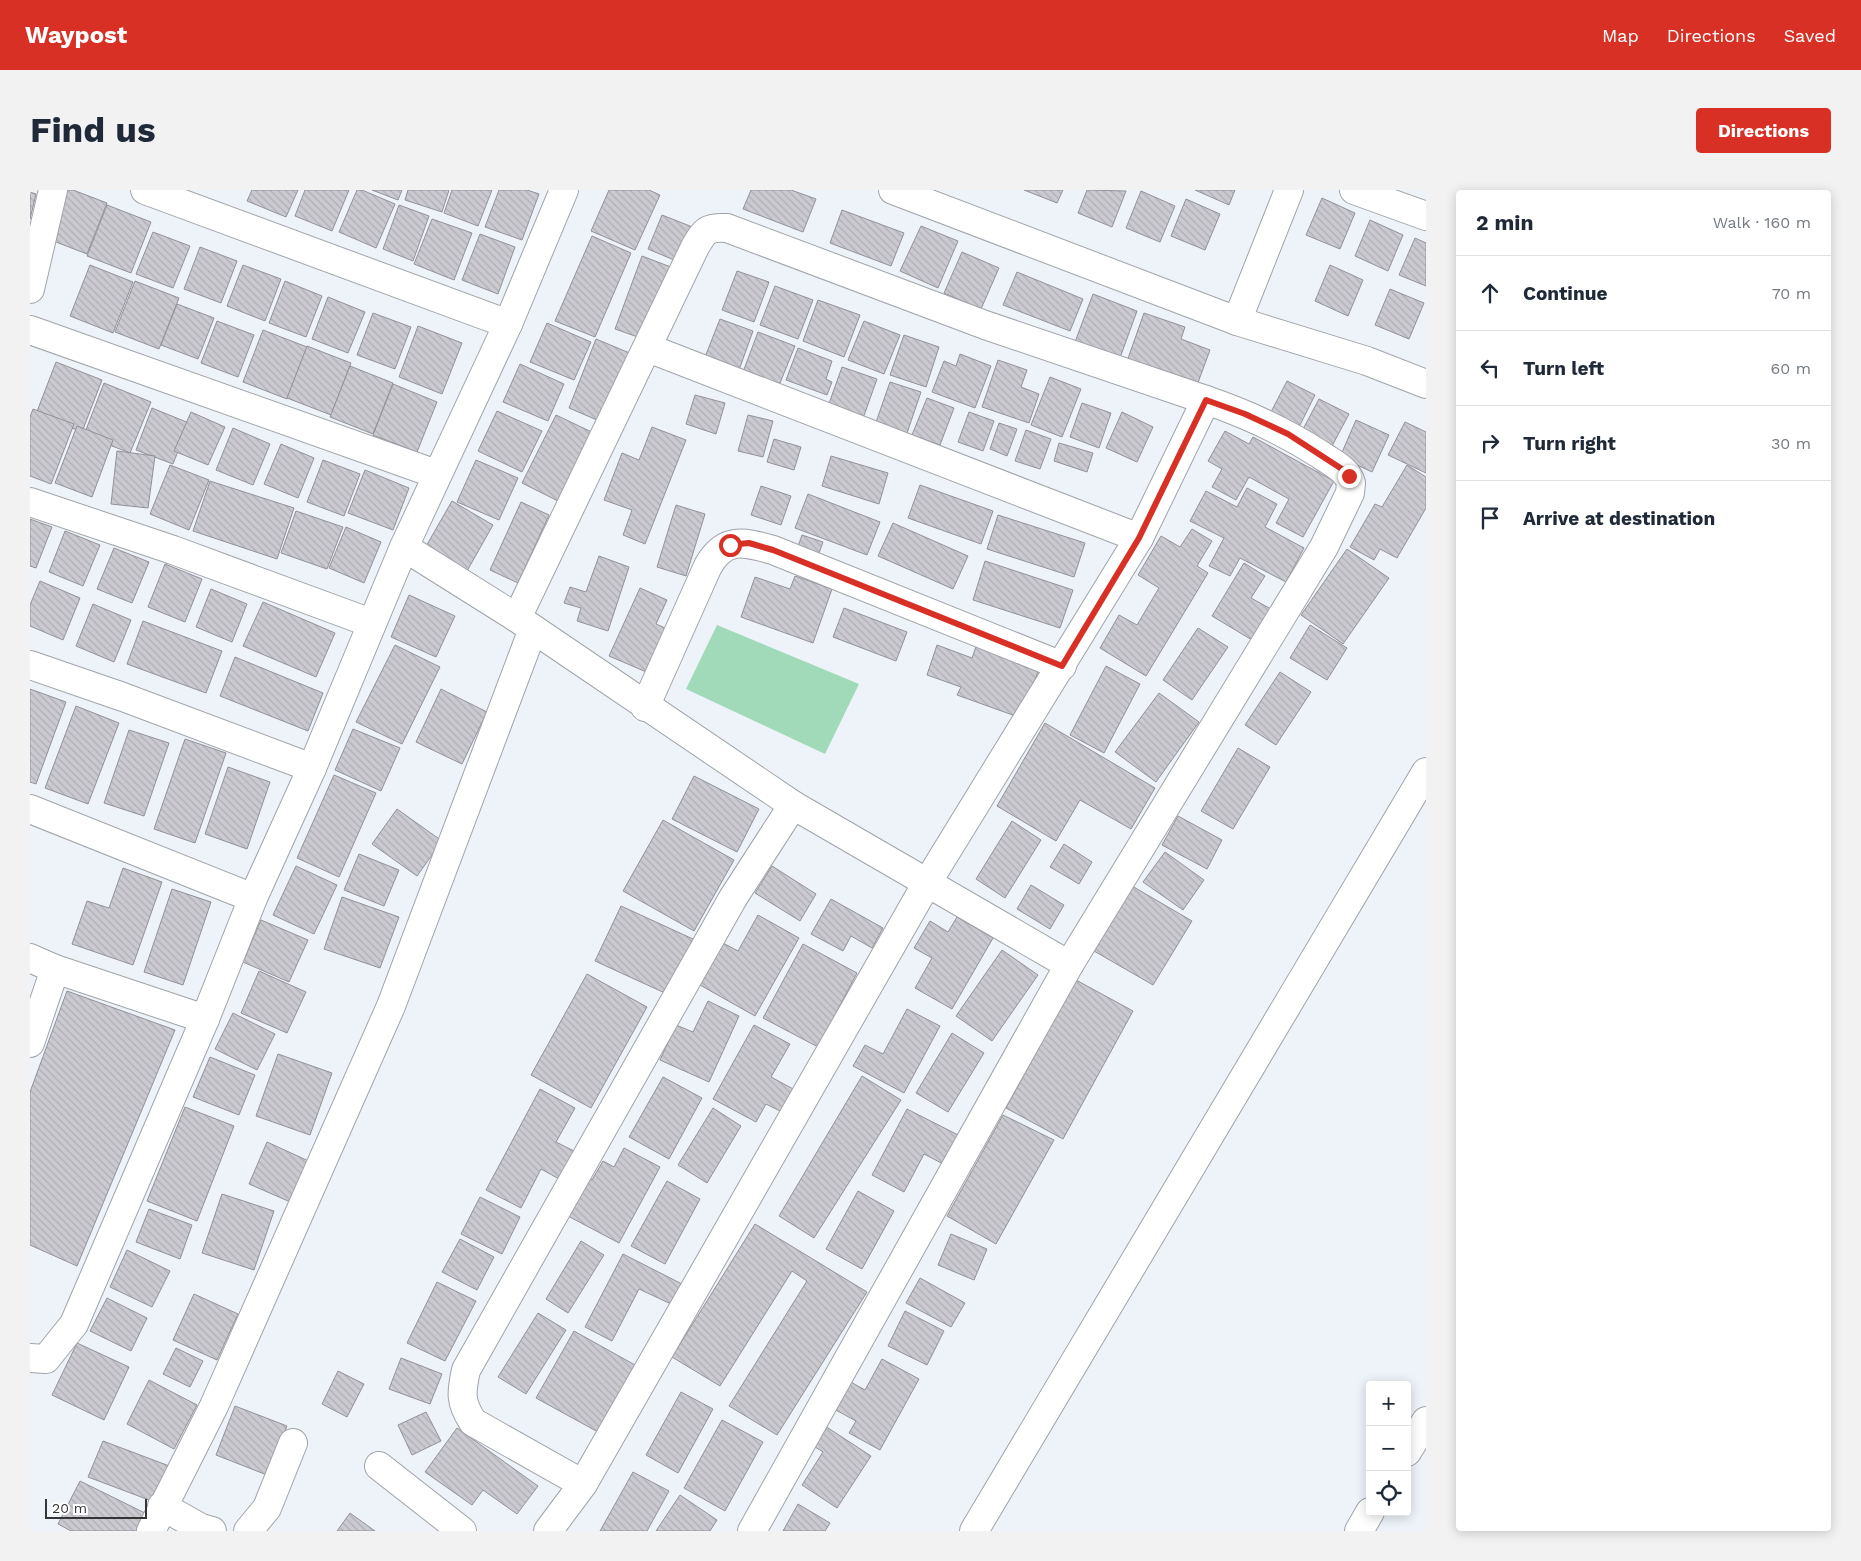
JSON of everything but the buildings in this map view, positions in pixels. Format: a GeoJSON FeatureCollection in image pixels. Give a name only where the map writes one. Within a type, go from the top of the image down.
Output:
{"type":"FeatureCollection","features":[{"type":"Feature","properties":{"kind":"street"},"geometry":{"type":"LineString","coordinates":[[30,289],[53,190]]}},
{"type":"Feature","properties":{"kind":"street"},"geometry":{"type":"LineString","coordinates":[[145,190],[508,324]]}},
{"type":"Feature","properties":{"kind":"street"},"geometry":{"type":"LineString","coordinates":[[30,1358],[46,1359],[74,1324],[205,1019],[253,898],[312,768],[371,623],[436,474],[508,324],[564,190]]}},
{"type":"Feature","properties":{"kind":"street"},"geometry":{"type":"LineString","coordinates":[[893,190],[1237,321],[1367,361],[1426,384]]}},
{"type":"Feature","properties":{"kind":"street"},"geometry":{"type":"LineString","coordinates":[[1237,321],[1289,190]]}},
{"type":"Feature","properties":{"kind":"street"},"geometry":{"type":"LineString","coordinates":[[1354,190],[1426,216]]}},
{"type":"Feature","properties":{"kind":"street"},"geometry":{"type":"LineString","coordinates":[[151,1531],[214,1406],[390,1006],[525,624],[695,247],[704,233],[712,227],[727,228],[985,325],[1245,414],[1288,434],[1345,471],[1351,483],[1350,493],[1324,547],[1069,965],[752,1531]]}},
{"type":"Feature","properties":{"kind":"street"},"geometry":{"type":"LineString","coordinates":[[30,330],[436,474]]}},
{"type":"Feature","properties":{"kind":"street"},"geometry":{"type":"LineString","coordinates":[[648,348],[1139,538]]}},
{"type":"Feature","properties":{"kind":"street"},"geometry":{"type":"LineString","coordinates":[[548,1531],[583,1484],[927,884],[1139,538],[1206,400]]}},
{"type":"Feature","properties":{"kind":"street"},"geometry":{"type":"LineString","coordinates":[[30,502],[173,550],[371,623]]}},
{"type":"Feature","properties":{"kind":"street"},"geometry":{"type":"LineString","coordinates":[[645,707],[716,552],[730,545],[749,543],[773,550],[1062,666]]}},
{"type":"Feature","properties":{"kind":"street"},"geometry":{"type":"LineString","coordinates":[[404,547],[525,624],[645,707],[793,805],[1069,965]]}},
{"type":"Feature","properties":{"kind":"street"},"geometry":{"type":"LineString","coordinates":[[30,665],[123,697],[312,768]]}},
{"type":"Feature","properties":{"kind":"street"},"geometry":{"type":"LineString","coordinates":[[974,1531],[1426,772]]}},
{"type":"Feature","properties":{"kind":"street"},"geometry":{"type":"LineString","coordinates":[[583,1484],[473,1422],[464,1408],[461,1390],[466,1370],[733,898],[793,805]]}},
{"type":"Feature","properties":{"kind":"street"},"geometry":{"type":"LineString","coordinates":[[30,809],[253,898]]}},
{"type":"Feature","properties":{"kind":"street"},"geometry":{"type":"LineString","coordinates":[[30,958],[55,969],[205,1019]]}},
{"type":"Feature","properties":{"kind":"street"},"geometry":{"type":"LineString","coordinates":[[30,1043],[55,969]]}},
{"type":"Feature","properties":{"kind":"street"},"geometry":{"type":"LineString","coordinates":[[1411,1445],[1426,1421]]}},
{"type":"Feature","properties":{"kind":"street"},"geometry":{"type":"LineString","coordinates":[[248,1531],[267,1508],[293,1444]]}},
{"type":"Feature","properties":{"kind":"street"},"geometry":{"type":"LineString","coordinates":[[379,1466],[462,1531]]}},
{"type":"Feature","properties":{"kind":"street"},"geometry":{"type":"LineString","coordinates":[[162,1506],[201,1528],[212,1531]]}},
{"type":"Feature","properties":{"kind":"street"},"geometry":{"type":"LineString","coordinates":[[1359,1531],[1368,1516]]}},
{"type":"Feature","properties":{"kind":"green space"},"geometry":{"type":"Polygon","coordinates":[[[717,625],[859,684],[825,754],[686,689],[717,625]]]}},
{"type":"Feature","properties":{"kind":"route"},"geometry":{"type":"LineString","coordinates":[[730,545],[749,543],[773,550],[1062,666],[1139,538],[1206,400],[1245,414],[1288,434],[1345,471],[1349,476]]}}]}
